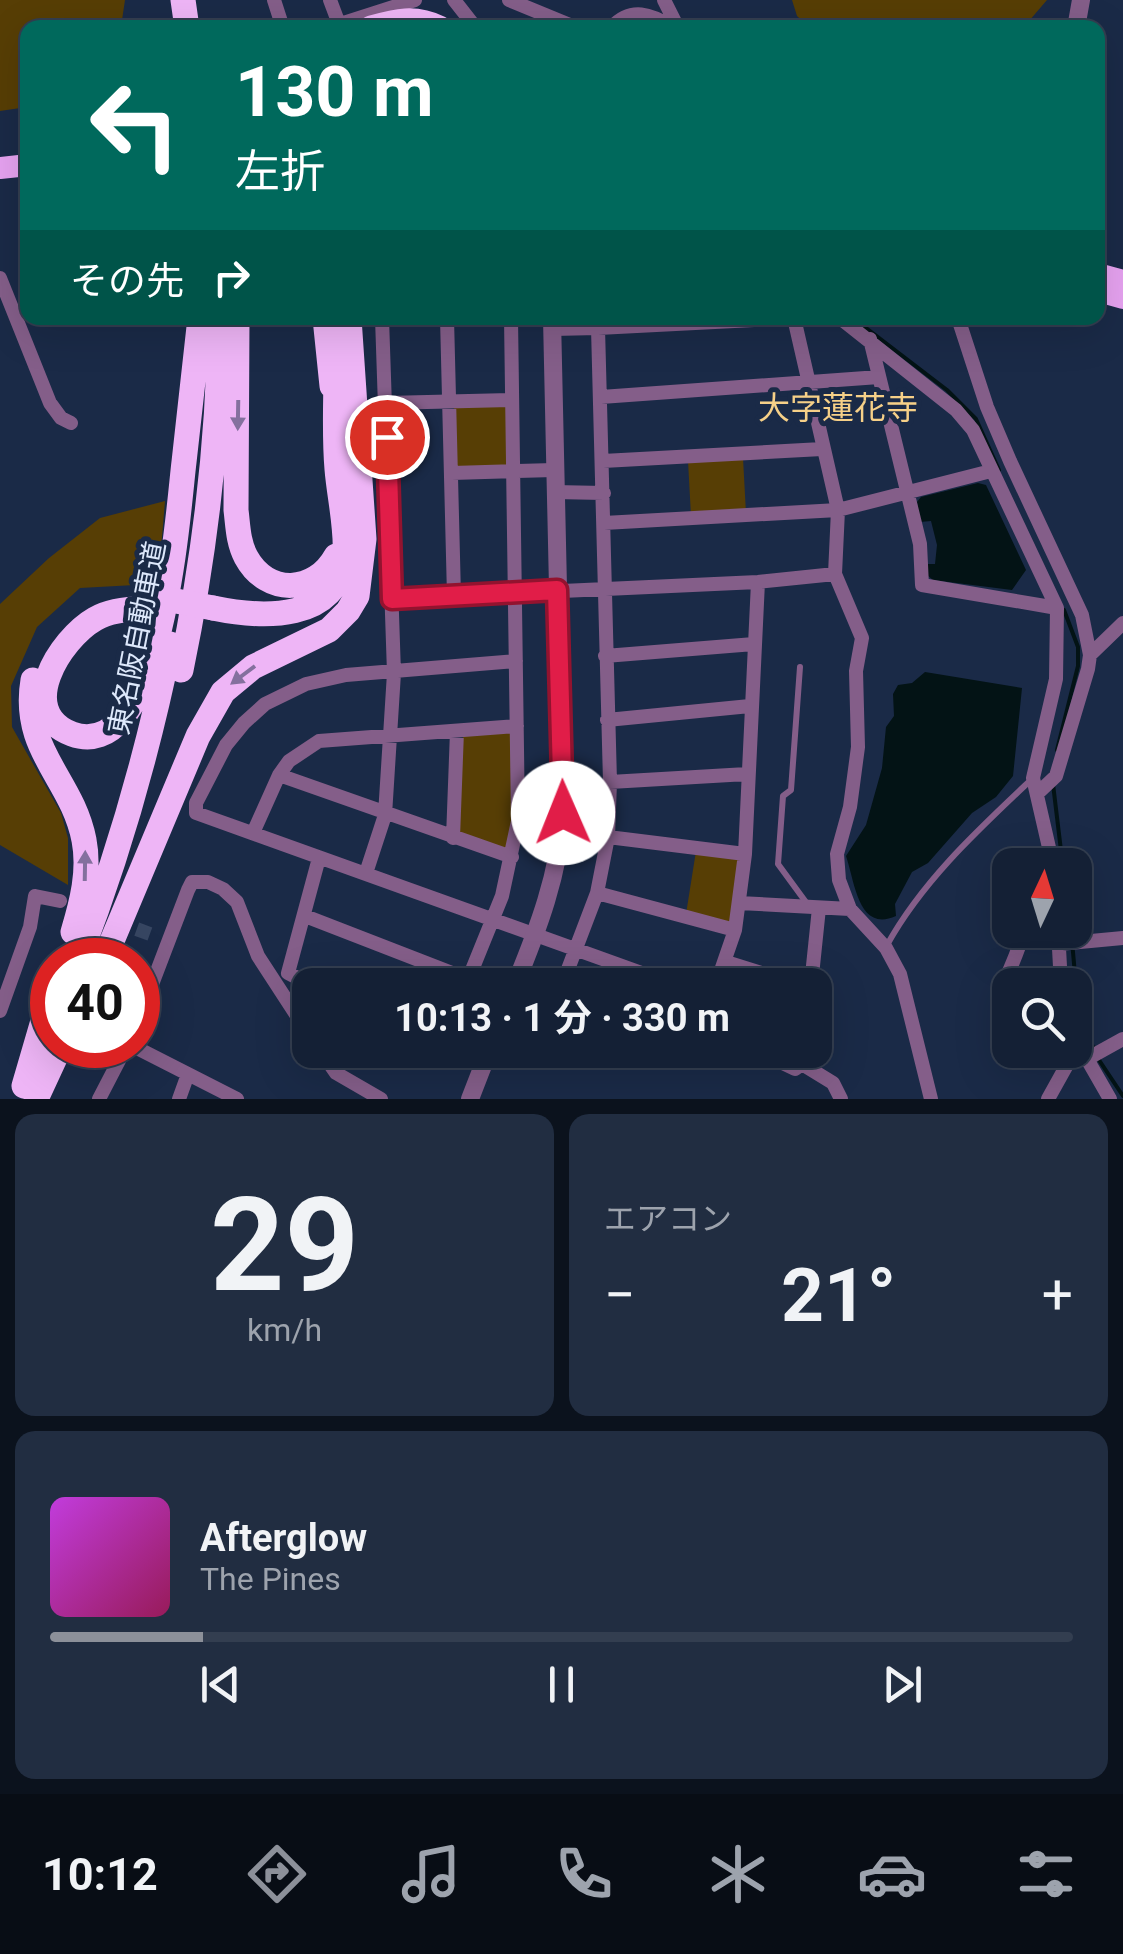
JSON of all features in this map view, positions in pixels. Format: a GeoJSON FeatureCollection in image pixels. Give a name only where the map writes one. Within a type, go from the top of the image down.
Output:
{"type":"FeatureCollection","features":[{"type":"Feature","properties":{"kind":"highway"},"geometry":{"type":"LineString","coordinates":[[154,603],[97,618],[63,646],[50,670],[45,695],[53,721],[62,729],[77,736],[92,736],[117,722],[135,698],[150,662],[170,586],[201,325]]}},
{"type":"Feature","properties":{"kind":"highway","name":"東名阪自動車道"},"geometry":{"type":"LineString","coordinates":[[86,938],[144,764],[171,639],[193,493],[202,325]]}},
{"type":"Feature","properties":{"kind":"highway","name":"東名阪自動車道"},"geometry":{"type":"LineString","coordinates":[[107,938],[140,835],[187,642],[212,477],[220,325]]}},
{"type":"Feature","properties":{"kind":"highway"},"geometry":{"type":"LineString","coordinates":[[237,325],[236,510],[245,556],[260,576],[297,586],[316,579],[333,562],[341,543],[353,533]]}},
{"type":"Feature","properties":{"kind":"highway"},"geometry":{"type":"LineString","coordinates":[[326,325],[345,427]]}},
{"type":"Feature","properties":{"kind":"highway"},"geometry":{"type":"LineString","coordinates":[[110,938],[206,718],[223,692],[253,667],[329,630],[357,596],[338,325]]}},
{"type":"Feature","properties":{"kind":"highway"},"geometry":{"type":"LineString","coordinates":[[345,427],[349,325]]}},
{"type":"Feature","properties":{"kind":"highway"},"geometry":{"type":"LineString","coordinates":[[345,427],[357,325]]}},
{"type":"Feature","properties":{"kind":"highway"},"geometry":{"type":"LineString","coordinates":[[70,938],[84,893],[84,841],[76,813],[34,735],[30,713],[34,673],[46,647],[76,615],[115,598],[212,614],[262,629],[293,626],[315,617],[335,602],[350,583],[353,533]]}},
{"type":"Feature","properties":{"kind":"highway"},"geometry":{"type":"LineString","coordinates":[[29,1094],[35,1068]]}},
{"type":"Feature","properties":{"kind":"highway"},"geometry":{"type":"LineString","coordinates":[[29,1094],[37,1068]]}},
{"type":"Feature","properties":{"kind":"highway"},"geometry":{"type":"LineString","coordinates":[[29,1094],[47,1068]]}},
{"type":"Feature","properties":{"kind":"street"},"geometry":{"type":"LineString","coordinates":[[352,20],[414,0]]}},
{"type":"Feature","properties":{"kind":"street"},"geometry":{"type":"LineString","coordinates":[[454,0],[470,20]]}},
{"type":"Feature","properties":{"kind":"street"},"geometry":{"type":"LineString","coordinates":[[509,0],[556,20]]}},
{"type":"Feature","properties":{"kind":"street"},"geometry":{"type":"LineString","coordinates":[[621,20],[638,12],[663,20]]}},
{"type":"Feature","properties":{"kind":"street"},"geometry":{"type":"LineString","coordinates":[[0,278],[50,404],[60,418],[70,423]]}},
{"type":"Feature","properties":{"kind":"street"},"geometry":{"type":"LineString","coordinates":[[366,873],[385,815],[394,674],[382,325]]}},
{"type":"Feature","properties":{"kind":"street"},"geometry":{"type":"LineString","coordinates":[[447,325],[454,596]]}},
{"type":"Feature","properties":{"kind":"street"},"geometry":{"type":"LineString","coordinates":[[480,968],[512,857],[518,809],[511,325]]}},
{"type":"Feature","properties":{"kind":"street"},"geometry":{"type":"LineString","coordinates":[[522,968],[560,849],[563,813],[552,325]]}},
{"type":"Feature","properties":{"kind":"street"},"geometry":{"type":"LineString","coordinates":[[570,325],[620,325]]}},
{"type":"Feature","properties":{"kind":"street"},"geometry":{"type":"LineString","coordinates":[[796,325],[838,510],[835,574],[862,638],[856,670],[858,746],[850,807],[837,854],[839,880],[850,909],[886,948],[900,974],[931,1099]]}},
{"type":"Feature","properties":{"kind":"street"},"geometry":{"type":"LineString","coordinates":[[850,325],[956,410],[973,430],[1057,608],[1056,680],[1036,785],[1049,848]]}},
{"type":"Feature","properties":{"kind":"street"},"geometry":{"type":"LineString","coordinates":[[960,325],[988,407],[1082,615],[1090,655],[1056,776],[1036,785]]}},
{"type":"Feature","properties":{"kind":"street"},"geometry":{"type":"LineString","coordinates":[[569,968],[597,893],[608,837],[610,782],[598,328]]}},
{"type":"Feature","properties":{"kind":"street"},"geometry":{"type":"LineString","coordinates":[[870,339],[920,544],[922,584],[1057,608]]}},
{"type":"Feature","properties":{"kind":"street"},"geometry":{"type":"LineString","coordinates":[[601,396],[879,378]]}},
{"type":"Feature","properties":{"kind":"street"},"geometry":{"type":"LineString","coordinates":[[386,403],[512,400]]}},
{"type":"Feature","properties":{"kind":"street"},"geometry":{"type":"LineString","coordinates":[[973,430],[988,407]]}},
{"type":"Feature","properties":{"kind":"street"},"geometry":{"type":"LineString","coordinates":[[603,461],[822,449]]}},
{"type":"Feature","properties":{"kind":"street"},"geometry":{"type":"LineString","coordinates":[[452,473],[554,470]]}},
{"type":"Feature","properties":{"kind":"street"},"geometry":{"type":"LineString","coordinates":[[604,523],[838,510],[990,471]]}},
{"type":"Feature","properties":{"kind":"street"},"geometry":{"type":"LineString","coordinates":[[1004,500],[1025,491]]}},
{"type":"Feature","properties":{"kind":"street"},"geometry":{"type":"LineString","coordinates":[[554,492],[604,493]]}},
{"type":"Feature","properties":{"kind":"street"},"geometry":{"type":"LineString","coordinates":[[392,599],[758,582],[835,574]]}},
{"type":"Feature","properties":{"kind":"street"},"geometry":{"type":"LineString","coordinates":[[723,968],[735,930],[745,854],[758,582]]}},
{"type":"Feature","properties":{"kind":"street"},"geometry":{"type":"LineString","coordinates":[[1090,655],[1123,622]]}},
{"type":"Feature","properties":{"kind":"street"},"geometry":{"type":"LineString","coordinates":[[605,656],[754,644]]}},
{"type":"Feature","properties":{"kind":"street"},"geometry":{"type":"LineString","coordinates":[[516,661],[335,676],[306,684],[265,704],[244,722],[226,746],[196,803],[196,813],[627,968]]}},
{"type":"Feature","properties":{"kind":"street"},"geometry":{"type":"LineString","coordinates":[[607,720],[750,706]]}},
{"type":"Feature","properties":{"kind":"street"},"geometry":{"type":"LineString","coordinates":[[253,833],[279,775],[299,752],[319,741],[517,726]]}},
{"type":"Feature","properties":{"kind":"street"},"geometry":{"type":"LineString","coordinates":[[452,838],[458,731]]}},
{"type":"Feature","properties":{"kind":"street"},"geometry":{"type":"LineString","coordinates":[[610,782],[746,774]]}},
{"type":"Feature","properties":{"kind":"street"},"geometry":{"type":"LineString","coordinates":[[279,775],[512,857]]}},
{"type":"Feature","properties":{"kind":"street"},"geometry":{"type":"LineString","coordinates":[[608,837],[745,854]]}},
{"type":"Feature","properties":{"kind":"street"},"geometry":{"type":"LineString","coordinates":[[275,986],[288,973],[319,858]]}},
{"type":"Feature","properties":{"kind":"street"},"geometry":{"type":"LineString","coordinates":[[160,964],[192,882],[208,882],[237,902],[258,956],[292,1010]]}},
{"type":"Feature","properties":{"kind":"street"},"geometry":{"type":"LineString","coordinates":[[0,1011],[30,927],[35,891],[60,901]]}},
{"type":"Feature","properties":{"kind":"street"},"geometry":{"type":"LineString","coordinates":[[597,893],[735,930]]}},
{"type":"Feature","properties":{"kind":"street"},"geometry":{"type":"LineString","coordinates":[[739,903],[850,909]]}},
{"type":"Feature","properties":{"kind":"street"},"geometry":{"type":"LineString","coordinates":[[812,968],[814,907]]}},
{"type":"Feature","properties":{"kind":"street"},"geometry":{"type":"LineString","coordinates":[[305,916],[440,968]]}},
{"type":"Feature","properties":{"kind":"street"},"geometry":{"type":"LineString","coordinates":[[150,934],[168,943]]}},
{"type":"Feature","properties":{"kind":"street"},"geometry":{"type":"LineString","coordinates":[[1092,941],[1123,938]]}},
{"type":"Feature","properties":{"kind":"street"},"geometry":{"type":"LineString","coordinates":[[726,962],[745,968]]}},
{"type":"Feature","properties":{"kind":"street"},"geometry":{"type":"LineString","coordinates":[[288,973],[292,975]]}},
{"type":"Feature","properties":{"kind":"street"},"geometry":{"type":"LineString","coordinates":[[1092,1056],[1123,1039]]}},
{"type":"Feature","properties":{"kind":"street"},"geometry":{"type":"LineString","coordinates":[[160,1060],[231,1098]]}},
{"type":"Feature","properties":{"kind":"street"},"geometry":{"type":"LineString","coordinates":[[99,1099],[116,1068]]}},
{"type":"Feature","properties":{"kind":"street"},"geometry":{"type":"LineString","coordinates":[[333,1068],[381,1099]]}},
{"type":"Feature","properties":{"kind":"street"},"geometry":{"type":"LineString","coordinates":[[470,1099],[482,1068]]}},
{"type":"Feature","properties":{"kind":"street"},"geometry":{"type":"LineString","coordinates":[[815,1068],[833,1084],[841,1099]]}},
{"type":"Feature","properties":{"kind":"street"},"geometry":{"type":"LineString","coordinates":[[1048,1099],[1065,1068]]}},
{"type":"Feature","properties":{"kind":"street"},"geometry":{"type":"LineString","coordinates":[[1090,1068],[1110,1099]]}},
{"type":"Feature","properties":{"kind":"street"},"geometry":{"type":"LineString","coordinates":[[180,1099],[188,1074]]}},
{"type":"Feature","properties":{"kind":"lane"},"geometry":{"type":"LineString","coordinates":[[800,667],[791,790],[784,796],[778,864],[814,907]]}},
{"type":"Feature","properties":{"kind":"lane"},"geometry":{"type":"LineString","coordinates":[[886,948],[931,882],[1036,785]]}},
{"type":"Feature","properties":{"kind":"shaded area"},"geometry":{"type":"Polygon","coordinates":[[[0,0],[125,0],[122,20],[20,20],[20,108],[0,111],[0,0]]]}},
{"type":"Feature","properties":{"kind":"shaded area"},"geometry":{"type":"Polygon","coordinates":[[[792,0],[1047,0],[1030,20],[801,20],[792,0]]]}},
{"type":"Feature","properties":{"kind":"shaded area"},"geometry":{"type":"Polygon","coordinates":[[[508,405],[510,469],[455,471],[454,407],[508,405]]]}},
{"type":"Feature","properties":{"kind":"shaded area"},"geometry":{"type":"Polygon","coordinates":[[[743,458],[746,513],[691,516],[688,461],[743,458]]]}},
{"type":"Feature","properties":{"kind":"shaded area"},"geometry":{"type":"Polygon","coordinates":[[[978,483],[986,485],[1026,570],[1012,590],[933,580],[927,575],[927,564],[935,564],[937,545],[931,521],[920,522],[917,502],[921,497],[978,483]]]}},
{"type":"Feature","properties":{"kind":"shaded area"},"geometry":{"type":"Polygon","coordinates":[[[165,501],[159,572],[135,585],[80,588],[37,627],[11,686],[12,727],[61,813],[68,838],[68,885],[0,845],[0,604],[100,518],[165,501]]]}},
{"type":"Feature","properties":{"kind":"shaded area"},"geometry":{"type":"Polygon","coordinates":[[[925,672],[1022,688],[1013,776],[996,797],[972,813],[928,863],[912,872],[895,904],[896,916],[883,919],[873,917],[860,902],[846,856],[866,825],[882,768],[886,727],[894,716],[893,694],[898,685],[912,683],[925,672]]]}},
{"type":"Feature","properties":{"kind":"shaded area"},"geometry":{"type":"Polygon","coordinates":[[[513,731],[513,820],[508,851],[458,834],[463,736],[513,731]]]}},
{"type":"Feature","properties":{"kind":"shaded area"},"geometry":{"type":"Polygon","coordinates":[[[696,851],[740,856],[730,925],[686,914],[696,851]]]}},
{"type":"Feature","properties":{"kind":"waterway"},"geometry":{"type":"LineString","coordinates":[[862,325],[947,390],[976,419],[999,470]]}},
{"type":"Feature","properties":{"kind":"waterway"},"geometry":{"type":"LineString","coordinates":[[1057,750],[1078,666],[1078,647],[1064,610]]}},
{"type":"Feature","properties":{"kind":"waterway"},"geometry":{"type":"LineString","coordinates":[[1053,784],[1061,848]]}},
{"type":"Feature","properties":{"kind":"waterway"},"geometry":{"type":"LineString","coordinates":[[1073,948],[1079,1019],[1095,1051]]}},
{"type":"Feature","properties":{"kind":"waterway"},"geometry":{"type":"LineString","coordinates":[[1099,1060],[1123,1096]]}},
{"type":"Feature","properties":{"kind":"tunnel"},"geometry":{"type":"LineString","coordinates":[[117,922],[150,934]]}},
{"type":"Feature","properties":{"kind":"district","name":"大字蓮花寺"},"geometry":{"type":"Point","coordinates":[838,408]}},
{"type":"Feature","properties":{"kind":"route"},"geometry":{"type":"LineString","coordinates":[[387,437],[392,599],[557,590],[563,813]]}}]}
